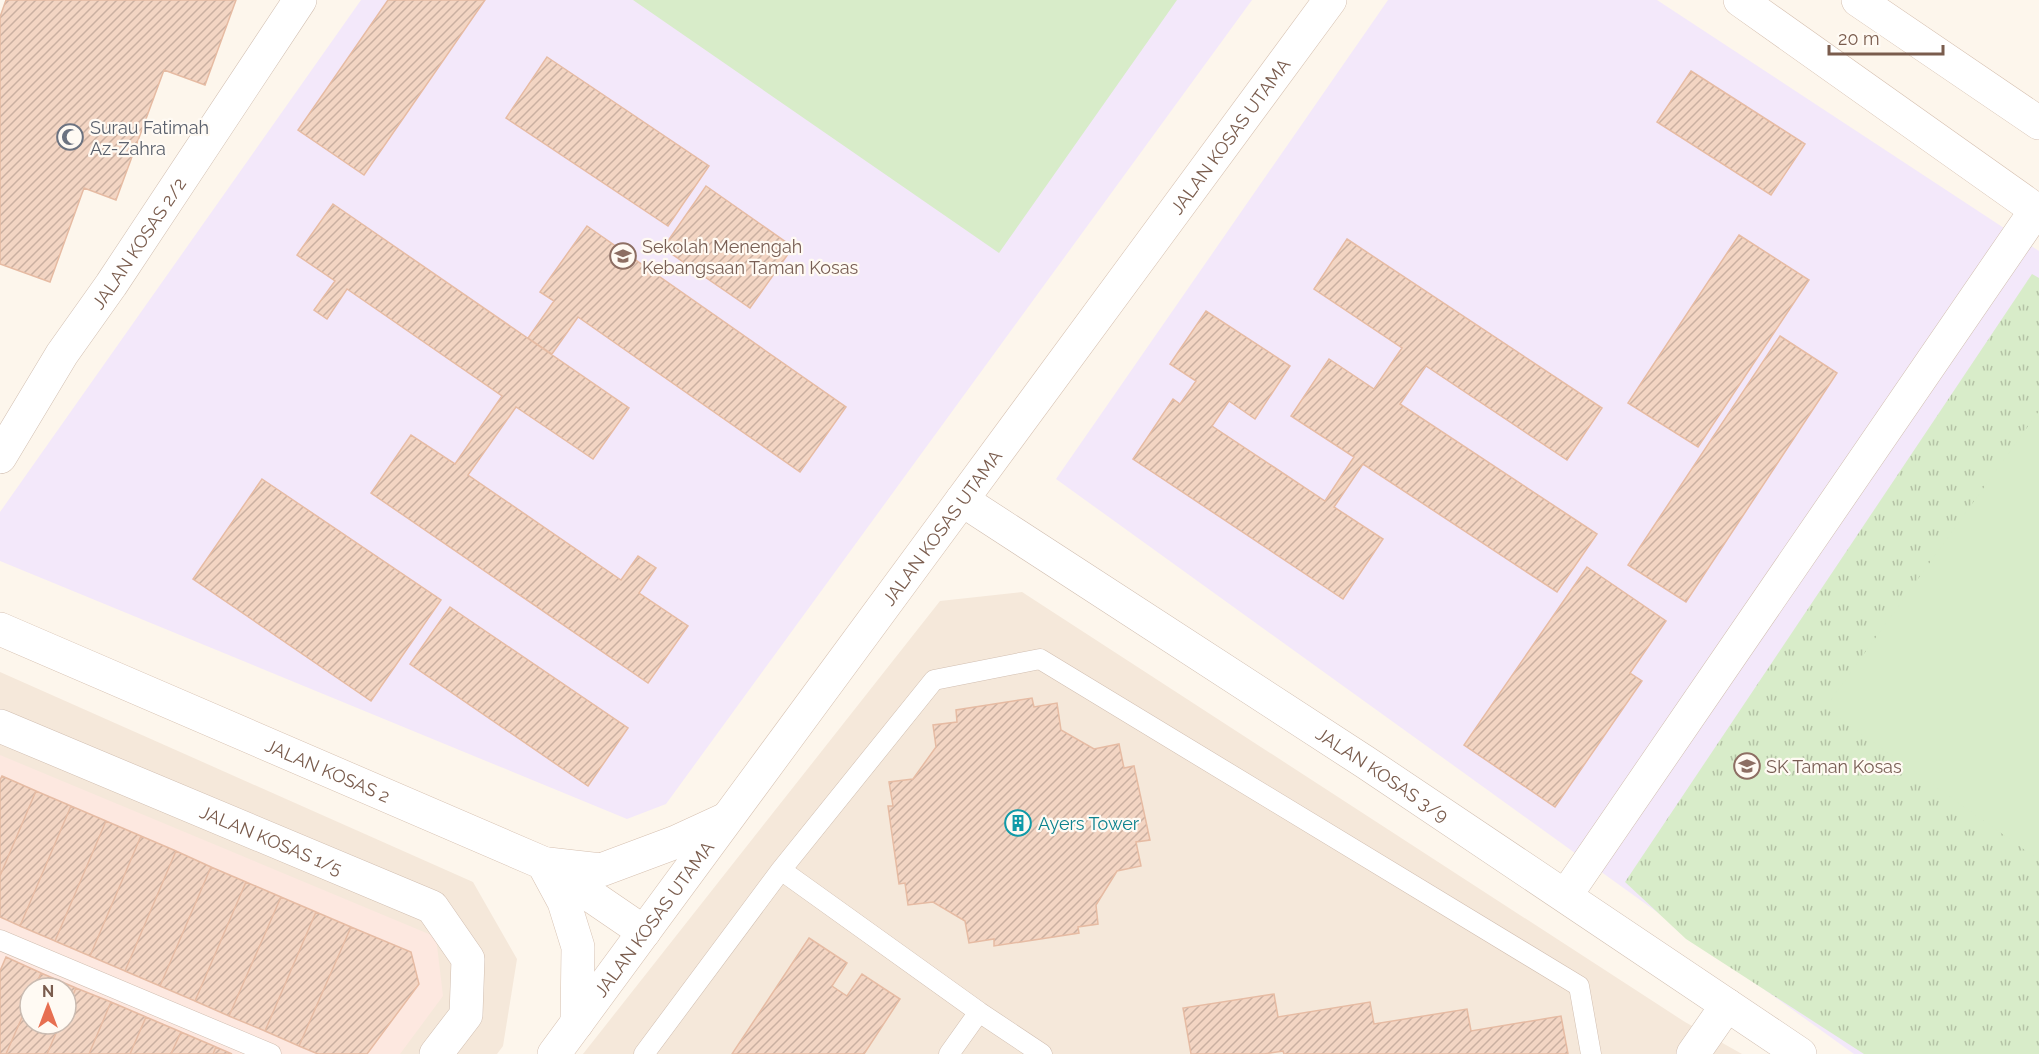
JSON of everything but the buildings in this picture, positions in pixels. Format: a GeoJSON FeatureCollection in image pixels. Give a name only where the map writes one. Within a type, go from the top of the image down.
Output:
{"type":"FeatureCollection","features":[{"type":"Feature","properties":{"kind":"street","name":"JALAN KOSAS 2/2"},"geometry":{"type":"LineString","coordinates":[[0,457],[62,354],[117,276],[300,0]]}},
{"type":"Feature","properties":{"kind":"street","name":"JALAN KOSAS UTAMA"},"geometry":{"type":"LineString","coordinates":[[554,1054],[1330,0]]}},
{"type":"Feature","properties":{"kind":"street"},"geometry":{"type":"LineString","coordinates":[[1566,895],[2037,211],[1740,0]]}},
{"type":"Feature","properties":{"kind":"street"},"geometry":{"type":"LineString","coordinates":[[1858,0],[2039,123]]}},
{"type":"Feature","properties":{"kind":"street","name":"JALAN KOSAS 3/9"},"geometry":{"type":"LineString","coordinates":[[962,500],[1365,762],[1800,1054]]}},
{"type":"Feature","properties":{"kind":"street","name":"JALAN KOSAS 2"},"geometry":{"type":"LineString","coordinates":[[0,629],[543,863],[644,932]]}},
{"type":"Feature","properties":{"kind":"street","name":"JALAN KOSAS 1/5"},"geometry":{"type":"LineString","coordinates":[[0,726],[432,907],[468,959],[466,1015],[436,1054]]}},
{"type":"Feature","properties":{"kind":"street"},"geometry":{"type":"LineString","coordinates":[[543,863],[601,870],[676,842],[727,819]]}},
{"type":"Feature","properties":{"kind":"street"},"geometry":{"type":"LineString","coordinates":[[543,863],[564,902],[578,947],[577,1023]]}},
{"type":"Feature","properties":{"kind":"street"},"geometry":{"type":"LineString","coordinates":[[1693,1054],[1727,1005]]}},
{"type":"Feature","properties":{"kind":"lane"},"geometry":{"type":"LineString","coordinates":[[644,1054],[781,870],[934,680],[1040,659],[1579,986],[1591,1054]]}},
{"type":"Feature","properties":{"kind":"lane"},"geometry":{"type":"LineString","coordinates":[[781,870],[979,1012],[1042,1054]]}},
{"type":"Feature","properties":{"kind":"lane"},"geometry":{"type":"LineString","coordinates":[[0,940],[271,1054]]}},
{"type":"Feature","properties":{"kind":"lane"},"geometry":{"type":"LineString","coordinates":[[949,1054],[979,1012]]}},
{"type":"Feature","properties":{"kind":"shaded area","name":"Sekolah Menengah Kebangsaan Taman Kosas"},"geometry":{"type":"Polygon","coordinates":[[[361,0],[1252,0],[666,804],[627,819],[0,561],[0,512],[361,0]]]}},
{"type":"Feature","properties":{"kind":"shaded area","name":"SK Taman Kosas"},"geometry":{"type":"Polygon","coordinates":[[[1388,0],[1657,0],[2039,251],[2039,1054],[1854,1054],[1056,479],[1388,0]]]}},
{"type":"Feature","properties":{"kind":"shaded area"},"geometry":{"type":"Polygon","coordinates":[[[1022,592],[1685,1022],[1742,1054],[583,1054],[940,601],[1022,592]]]}},
{"type":"Feature","properties":{"kind":"shaded area"},"geometry":{"type":"Polygon","coordinates":[[[0,672],[473,882],[517,959],[503,1046],[497,1054],[0,1054],[0,672]]]}},
{"type":"Feature","properties":{"kind":"shaded area"},"geometry":{"type":"Polygon","coordinates":[[[0,755],[436,937],[443,996],[400,1054],[0,1054],[0,755]]]}},
{"type":"Feature","properties":{"kind":"green space"},"geometry":{"type":"Polygon","coordinates":[[[633,0],[1177,0],[999,253],[633,0]]]}},
{"type":"Feature","properties":{"kind":"green space"},"geometry":{"type":"Polygon","coordinates":[[[2032,274],[2039,278],[2039,1054],[1864,1054],[1686,939],[1625,882],[2032,274]]]}},
{"type":"Feature","properties":{"kind":"green space"},"geometry":{"type":"Polygon","coordinates":[[[2039,411],[2039,860],[1825,708],[2039,411]]]}},
{"type":"Feature","properties":{"kind":"place","name":"Surau Fatimah Az-Zahra"},"geometry":{"type":"Point","coordinates":[70,137]}},
{"type":"Feature","properties":{"kind":"place","name":"Sekolah Menengah Kebangsaan Taman Kosas"},"geometry":{"type":"Point","coordinates":[623,256]}},
{"type":"Feature","properties":{"kind":"place","name":"SK Taman Kosas"},"geometry":{"type":"Point","coordinates":[1747,766]}},
{"type":"Feature","properties":{"kind":"place","name":"Ayers Tower"},"geometry":{"type":"Point","coordinates":[1018,823]}}]}
